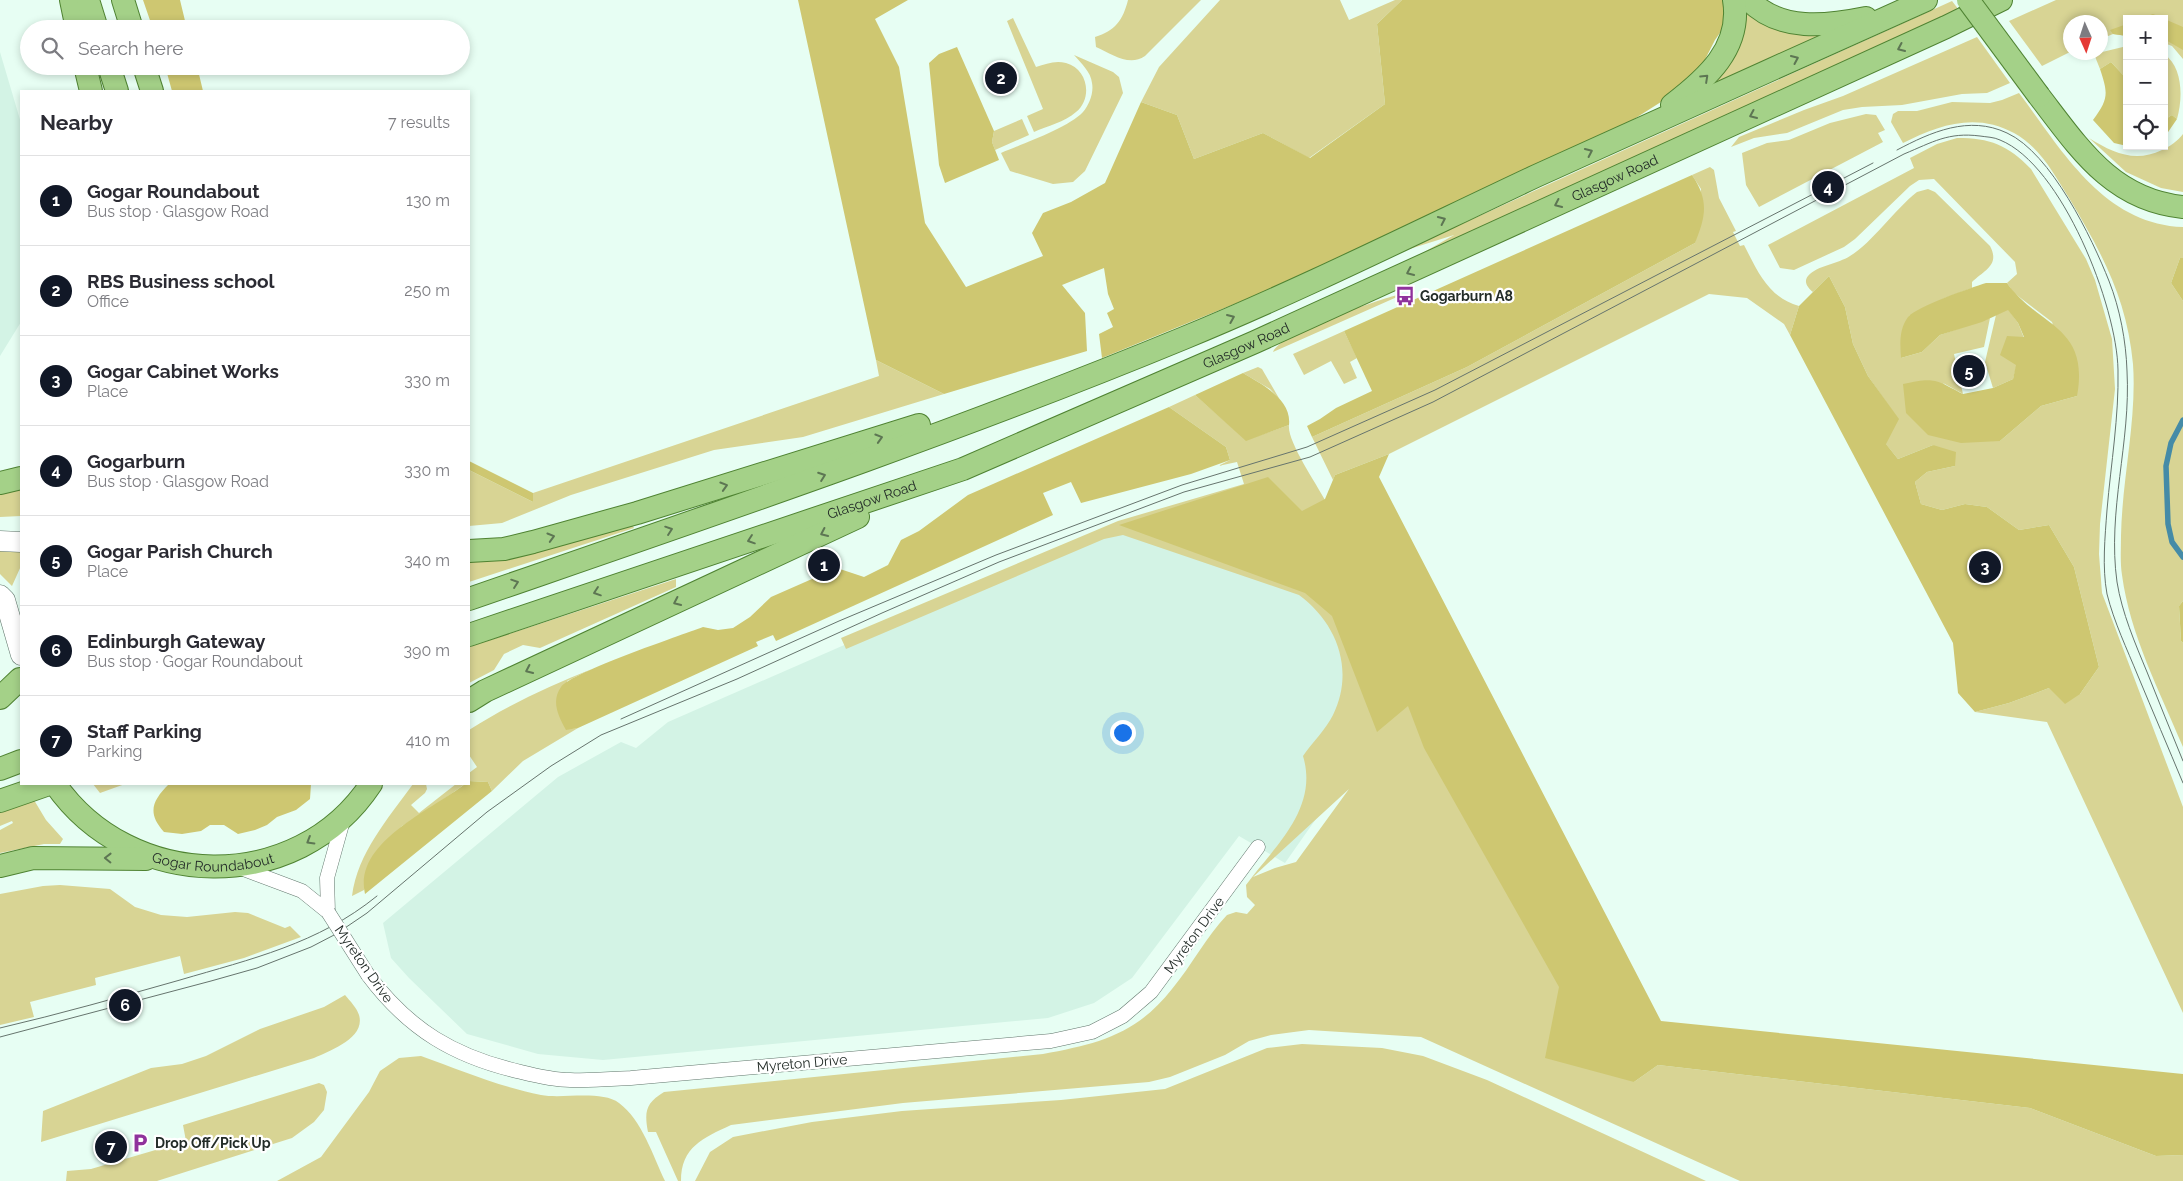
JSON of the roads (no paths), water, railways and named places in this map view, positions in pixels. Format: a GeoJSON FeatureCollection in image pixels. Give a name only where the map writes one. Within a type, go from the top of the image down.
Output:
{"type":"FeatureCollection","features":[{"type":"Feature","properties":{"kind":"main road"},"geometry":{"type":"LineString","coordinates":[[71,0],[75,20]]}},
{"type":"Feature","properties":{"kind":"main road"},"geometry":{"type":"LineString","coordinates":[[88,0],[94,20]]}},
{"type":"Feature","properties":{"kind":"main road"},"geometry":{"type":"LineString","coordinates":[[123,0],[129,20]]}},
{"type":"Feature","properties":{"kind":"main road"},"geometry":{"type":"LineString","coordinates":[[1638,129],[1685,95],[1714,69],[1732,34],[1734,0]]}},
{"type":"Feature","properties":{"kind":"main road"},"geometry":{"type":"LineString","coordinates":[[1749,0],[1762,12],[1774,18],[1805,24],[1828,24],[1887,13],[1926,0]]}},
{"type":"Feature","properties":{"kind":"main road"},"geometry":{"type":"LineString","coordinates":[[470,599],[716,514],[1035,398],[1186,337],[1273,300],[1638,129],[1926,0]]}},
{"type":"Feature","properties":{"kind":"main road"},"geometry":{"type":"LineString","coordinates":[[1968,0],[2080,151],[2114,182],[2135,194],[2155,202],[2183,207]]}},
{"type":"Feature","properties":{"kind":"main road","name":"Glasgow Road"},"geometry":{"type":"LineString","coordinates":[[470,635],[964,469],[1255,342],[1946,28],[2001,0]]}},
{"type":"Feature","properties":{"kind":"main road"},"geometry":{"type":"LineString","coordinates":[[1946,28],[2015,0]]}},
{"type":"Feature","properties":{"kind":"main road"},"geometry":{"type":"LineString","coordinates":[[87,75],[91,90]]}},
{"type":"Feature","properties":{"kind":"main road"},"geometry":{"type":"LineString","coordinates":[[112,75],[117,90]]}},
{"type":"Feature","properties":{"kind":"main road"},"geometry":{"type":"LineString","coordinates":[[147,75],[152,90]]}},
{"type":"Feature","properties":{"kind":"main road"},"geometry":{"type":"LineString","coordinates":[[470,551],[504,548],[533,542],[637,513],[900,431],[1186,337]]}},
{"type":"Feature","properties":{"kind":"main road"},"geometry":{"type":"LineString","coordinates":[[470,700],[485,691],[964,469]]}},
{"type":"Feature","properties":{"kind":"main road"},"geometry":{"type":"LineString","coordinates":[[0,483],[20,478]]}},
{"type":"Feature","properties":{"kind":"main road"},"geometry":{"type":"LineString","coordinates":[[0,698],[20,676]]}},
{"type":"Feature","properties":{"kind":"main road"},"geometry":{"type":"LineString","coordinates":[[0,769],[20,761]]}},
{"type":"Feature","properties":{"kind":"main road"},"geometry":{"type":"LineString","coordinates":[[0,801],[46,785]]}},
{"type":"Feature","properties":{"kind":"main road","name":"Gogar Roundabout"},"geometry":{"type":"LineString","coordinates":[[61,792],[90,823],[113,840],[157,859],[195,867],[236,866],[270,859],[303,845],[324,832],[344,816],[370,785]]}},
{"type":"Feature","properties":{"kind":"main road"},"geometry":{"type":"LineString","coordinates":[[0,866],[33,858],[157,859]]}},
{"type":"Feature","properties":{"kind":"street"},"geometry":{"type":"LineString","coordinates":[[0,541],[20,542]]}},
{"type":"Feature","properties":{"kind":"street"},"geometry":{"type":"LineString","coordinates":[[0,595],[6,600],[20,651]]}},
{"type":"Feature","properties":{"kind":"street","name":"Myreton Drive"},"geometry":{"type":"LineString","coordinates":[[328,912],[327,878],[344,816]]}},
{"type":"Feature","properties":{"kind":"street","name":"Myreton Drive"},"geometry":{"type":"LineString","coordinates":[[236,866],[302,891],[328,912],[368,975],[394,1008],[408,1020],[454,1051],[494,1066],[569,1080],[631,1078],[1051,1041],[1092,1032],[1123,1016],[1151,992],[1258,847]]}},
{"type":"Feature","properties":{"kind":"waterway"},"geometry":{"type":"LineString","coordinates":[[2183,420],[2171,443],[2166,466],[2168,524],[2172,542],[2183,557]]}},
{"type":"Feature","properties":{"kind":"tram line"},"geometry":{"type":"LineString","coordinates":[[1897,150],[1923,137],[1950,128],[1979,126],[2007,133],[2023,143],[2054,177],[2081,221],[2102,263],[2122,325],[2126,360],[2126,424],[2115,529],[2117,582],[2129,628],[2183,761]]}},
{"type":"Feature","properties":{"kind":"tram line"},"geometry":{"type":"LineString","coordinates":[[0,1037],[257,968],[311,947],[336,934],[367,913],[487,812],[551,766],[601,735],[737,679],[999,562],[1184,492],[1310,457],[1433,402],[1904,154],[1932,142],[1959,135],[1995,138],[2023,154],[2044,177],[2064,207],[2082,240],[2097,276],[2108,311],[2115,343],[2118,370],[2116,423],[2105,541],[2104,563],[2107,594],[2121,635],[2183,783]]}},
{"type":"Feature","properties":{"kind":"tram line"},"geometry":{"type":"LineString","coordinates":[[621,719],[839,621],[996,555],[1182,485],[1307,447],[1435,390],[1873,163]]}},
{"type":"Feature","properties":{"kind":"tram line"},"geometry":{"type":"LineString","coordinates":[[0,1028],[68,1011],[258,957],[307,938],[331,926],[355,913],[377,896]]}},
{"type":"Feature","properties":{"kind":"place","name":"RBS Business school"},"geometry":{"type":"Point","coordinates":[1001,78]}},
{"type":"Feature","properties":{"kind":"place","name":"Gogarburn"},"geometry":{"type":"Point","coordinates":[1828,187]}},
{"type":"Feature","properties":{"kind":"place","name":"Gogarburn A8"},"geometry":{"type":"Point","coordinates":[1405,296]}},
{"type":"Feature","properties":{"kind":"place","name":"Gogar Parish Church"},"geometry":{"type":"Point","coordinates":[1969,371]}},
{"type":"Feature","properties":{"kind":"place","name":"Gogar Roundabout"},"geometry":{"type":"Point","coordinates":[824,565]}},
{"type":"Feature","properties":{"kind":"place","name":"Gogar Cabinet Works"},"geometry":{"type":"Point","coordinates":[1985,567]}},
{"type":"Feature","properties":{"kind":"place","name":"Edinburgh Gateway"},"geometry":{"type":"Point","coordinates":[125,1005]}},
{"type":"Feature","properties":{"kind":"place","name":"Drop Off/Pick Up"},"geometry":{"type":"Point","coordinates":[140,1143]}},
{"type":"Feature","properties":{"kind":"place","name":"Staff Parking"},"geometry":{"type":"Point","coordinates":[111,1147]}}]}
